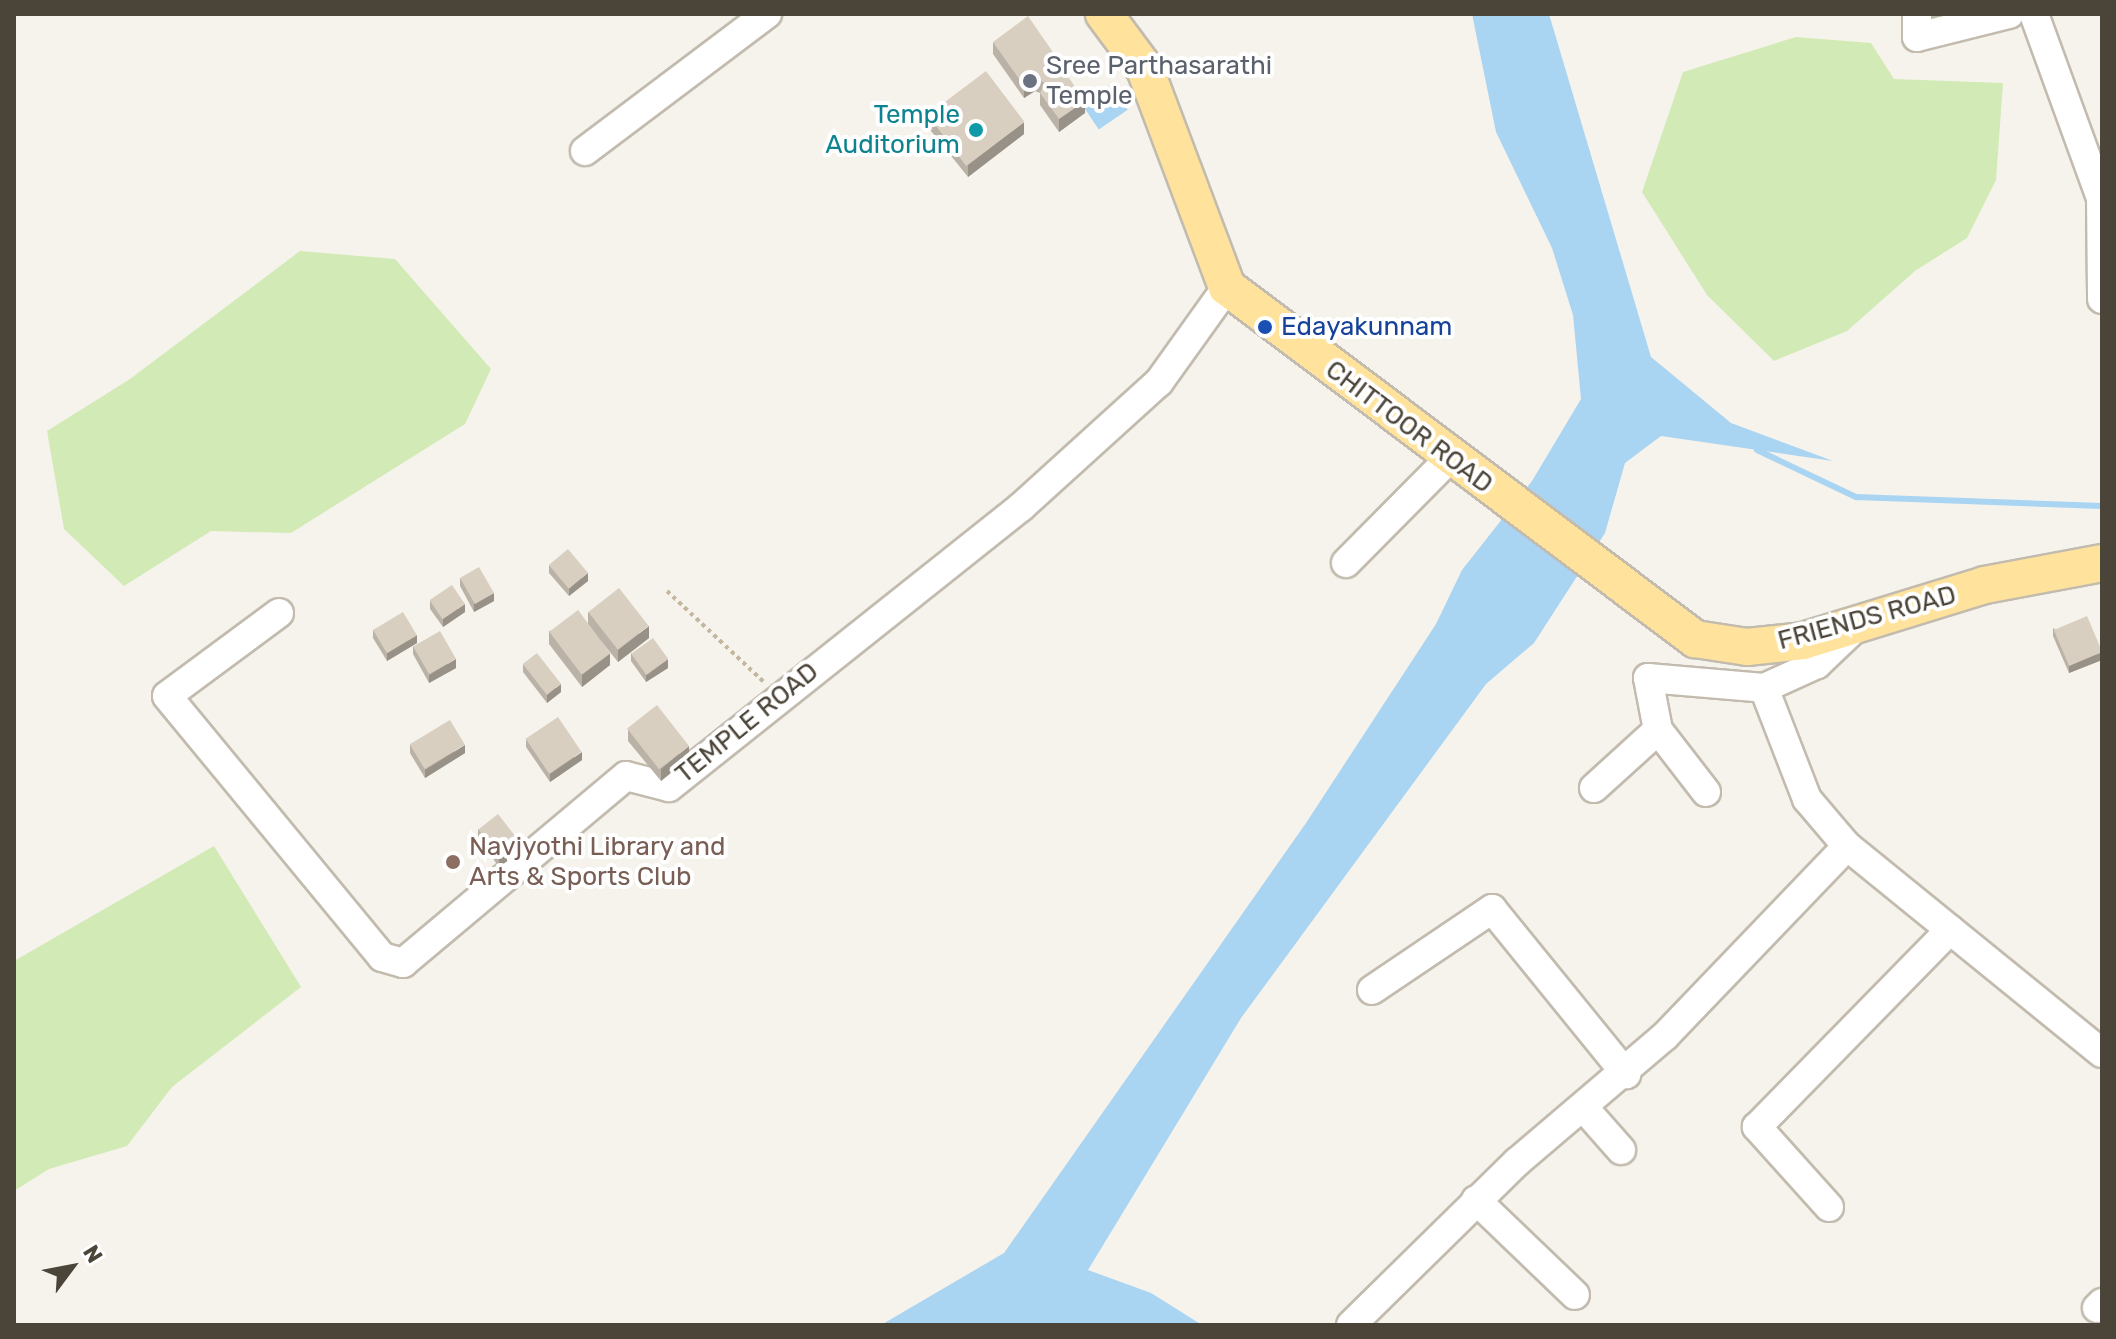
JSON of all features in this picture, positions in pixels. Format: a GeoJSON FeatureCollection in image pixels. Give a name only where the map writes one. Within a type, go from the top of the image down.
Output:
{"type":"FeatureCollection","features":[{"type":"Feature","properties":{"kind":"main road"},"geometry":{"type":"LineString","coordinates":[[1104,14],[1145,69],[1227,287]]}},
{"type":"Feature","properties":{"kind":"main road","name":"CHITTOOR ROAD"},"geometry":{"type":"LineString","coordinates":[[1227,287],[1603,573]]}},
{"type":"Feature","properties":{"kind":"main road","name":"FRIENDS ROAD"},"geometry":{"type":"LineString","coordinates":[[1603,573],[1679,630],[1714,643],[1772,645],[1858,625],[1985,585],[2102,563]]}},
{"type":"Feature","properties":{"kind":"street"},"geometry":{"type":"LineString","coordinates":[[585,151],[767,14]]}},
{"type":"Feature","properties":{"kind":"street"},"geometry":{"type":"LineString","coordinates":[[1917,14],[1917,37],[2009,14]]}},
{"type":"Feature","properties":{"kind":"street"},"geometry":{"type":"LineString","coordinates":[[2034,14],[2101,198],[2102,299]]}},
{"type":"Feature","properties":{"kind":"street","name":"TEMPLE ROAD"},"geometry":{"type":"LineString","coordinates":[[279,613],[167,696],[382,957],[403,963],[626,776],[669,787],[778,696],[1078,460],[1159,382],[1227,287]]}},
{"type":"Feature","properties":{"kind":"street"},"geometry":{"type":"LineString","coordinates":[[1346,563],[1450,458]]}},
{"type":"Feature","properties":{"kind":"street"},"geometry":{"type":"LineString","coordinates":[[1706,792],[1658,730],[1648,678],[1764,688],[1817,664],[1858,625]]}},
{"type":"Feature","properties":{"kind":"street"},"geometry":{"type":"LineString","coordinates":[[1764,688],[1802,791],[1847,846],[2102,1053]]}},
{"type":"Feature","properties":{"kind":"street"},"geometry":{"type":"LineString","coordinates":[[1594,788],[1658,730]]}},
{"type":"Feature","properties":{"kind":"street"},"geometry":{"type":"LineString","coordinates":[[1351,1325],[1476,1200],[1626,1074],[1847,846]]}},
{"type":"Feature","properties":{"kind":"street"},"geometry":{"type":"LineString","coordinates":[[1372,990],[1492,909],[1626,1074]]}},
{"type":"Feature","properties":{"kind":"street"},"geometry":{"type":"LineString","coordinates":[[1829,1207],[1757,1127],[1950,930]]}},
{"type":"Feature","properties":{"kind":"street"},"geometry":{"type":"LineString","coordinates":[[1584,1108],[1621,1150]]}},
{"type":"Feature","properties":{"kind":"street"},"geometry":{"type":"LineString","coordinates":[[1476,1200],[1575,1295]]}},
{"type":"Feature","properties":{"kind":"path"},"geometry":{"type":"LineString","coordinates":[[667,591],[778,696]]}},
{"type":"Feature","properties":{"kind":"green space"},"geometry":{"type":"Polygon","coordinates":[[[1796,37],[1871,43],[1894,79],[2003,83],[1996,180],[1967,238],[1915,271],[1847,331],[1774,361],[1707,295],[1642,192],[1683,72],[1796,37]]]}},
{"type":"Feature","properties":{"kind":"green space"},"geometry":{"type":"Polygon","coordinates":[[[300,251],[395,259],[491,369],[465,424],[291,533],[211,531],[124,586],[64,529],[47,431],[130,379],[300,251]]]}},
{"type":"Feature","properties":{"kind":"green space"},"geometry":{"type":"Polygon","coordinates":[[[214,846],[301,987],[172,1087],[127,1146],[49,1169],[14,1191],[14,961],[214,846]]]}},
{"type":"Feature","properties":{"kind":"water"},"geometry":{"type":"Polygon","coordinates":[[[1472,14],[1549,14],[1651,357],[1731,423],[1833,461],[1661,436],[1625,463],[1605,533],[1534,643],[1486,684],[1241,1018],[1088,1270],[1151,1293],[1202,1325],[881,1325],[1004,1253],[1306,823],[1436,624],[1462,570],[1532,481],[1581,399],[1573,315],[1552,248],[1496,132],[1472,14]]]}},
{"type":"Feature","properties":{"kind":"water"},"geometry":{"type":"Polygon","coordinates":[[[1111,85],[1128,110],[1099,129],[1082,105],[1111,85]]]}},
{"type":"Feature","properties":{"kind":"building","name":"Sree Parthasarathi Temple"},"geometry":{"type":"Polygon","coordinates":[[[1028,16],[1059,61],[1047,70],[1051,75],[1062,68],[1085,101],[1059,119],[1040,93],[1045,83],[1035,78],[1024,86],[993,42],[1028,16]]]}},
{"type":"Feature","properties":{"kind":"building","name":"Temple Auditorium"},"geometry":{"type":"Polygon","coordinates":[[[986,71],[1025,122],[966,166],[928,115],[986,71]]]}},
{"type":"Feature","properties":{"kind":"building"},"geometry":{"type":"Polygon","coordinates":[[[568,549],[588,573],[569,589],[549,565],[568,549]]]}},
{"type":"Feature","properties":{"kind":"building"},"geometry":{"type":"Polygon","coordinates":[[[479,567],[494,593],[475,604],[460,578],[479,567]]]}},
{"type":"Feature","properties":{"kind":"building"},"geometry":{"type":"Polygon","coordinates":[[[452,585],[465,604],[442,619],[430,600],[452,585]]]}},
{"type":"Feature","properties":{"kind":"building"},"geometry":{"type":"Polygon","coordinates":[[[619,588],[649,626],[618,650],[588,612],[619,588]]]}},
{"type":"Feature","properties":{"kind":"building"},"geometry":{"type":"Polygon","coordinates":[[[578,610],[610,653],[582,675],[549,632],[578,610]]]}},
{"type":"Feature","properties":{"kind":"building"},"geometry":{"type":"Polygon","coordinates":[[[403,612],[417,635],[387,653],[373,630],[403,612]]]}},
{"type":"Feature","properties":{"kind":"building"},"geometry":{"type":"Polygon","coordinates":[[[2087,616],[2102,652],[2069,666],[2054,630],[2087,616]]]}},
{"type":"Feature","properties":{"kind":"building"},"geometry":{"type":"Polygon","coordinates":[[[440,631],[456,659],[429,674],[413,646],[440,631]]]}},
{"type":"Feature","properties":{"kind":"building"},"geometry":{"type":"Polygon","coordinates":[[[653,638],[668,659],[646,675],[631,654],[653,638]]]}},
{"type":"Feature","properties":{"kind":"building"},"geometry":{"type":"Polygon","coordinates":[[[537,653],[561,684],[547,695],[523,664],[537,653]]]}},
{"type":"Feature","properties":{"kind":"building"},"geometry":{"type":"Polygon","coordinates":[[[657,705],[689,746],[659,769],[627,728],[657,705]]]}},
{"type":"Feature","properties":{"kind":"building"},"geometry":{"type":"Polygon","coordinates":[[[558,717],[581,752],[549,774],[526,739],[558,717]]]}},
{"type":"Feature","properties":{"kind":"building"},"geometry":{"type":"Polygon","coordinates":[[[450,720],[465,745],[425,769],[410,744],[450,720]]]}},
{"type":"Feature","properties":{"kind":"building"},"geometry":{"type":"Polygon","coordinates":[[[498,814],[521,843],[501,859],[478,829],[498,814]]]}},
{"type":"Feature","properties":{"kind":"waterway"},"geometry":{"type":"LineString","coordinates":[[1757,450],[1856,497],[2102,506]]}},
{"type":"Feature","properties":{"kind":"place","name":"Sree Parthasarathi Temple"},"geometry":{"type":"Point","coordinates":[1030,81]}},
{"type":"Feature","properties":{"kind":"place","name":"Temple Auditorium"},"geometry":{"type":"Point","coordinates":[976,130]}},
{"type":"Feature","properties":{"kind":"place","name":"Edayakunnam"},"geometry":{"type":"Point","coordinates":[1265,327]}},
{"type":"Feature","properties":{"kind":"place","name":"Navjyothi Library and Arts & Sports Club"},"geometry":{"type":"Point","coordinates":[453,862]}}]}
